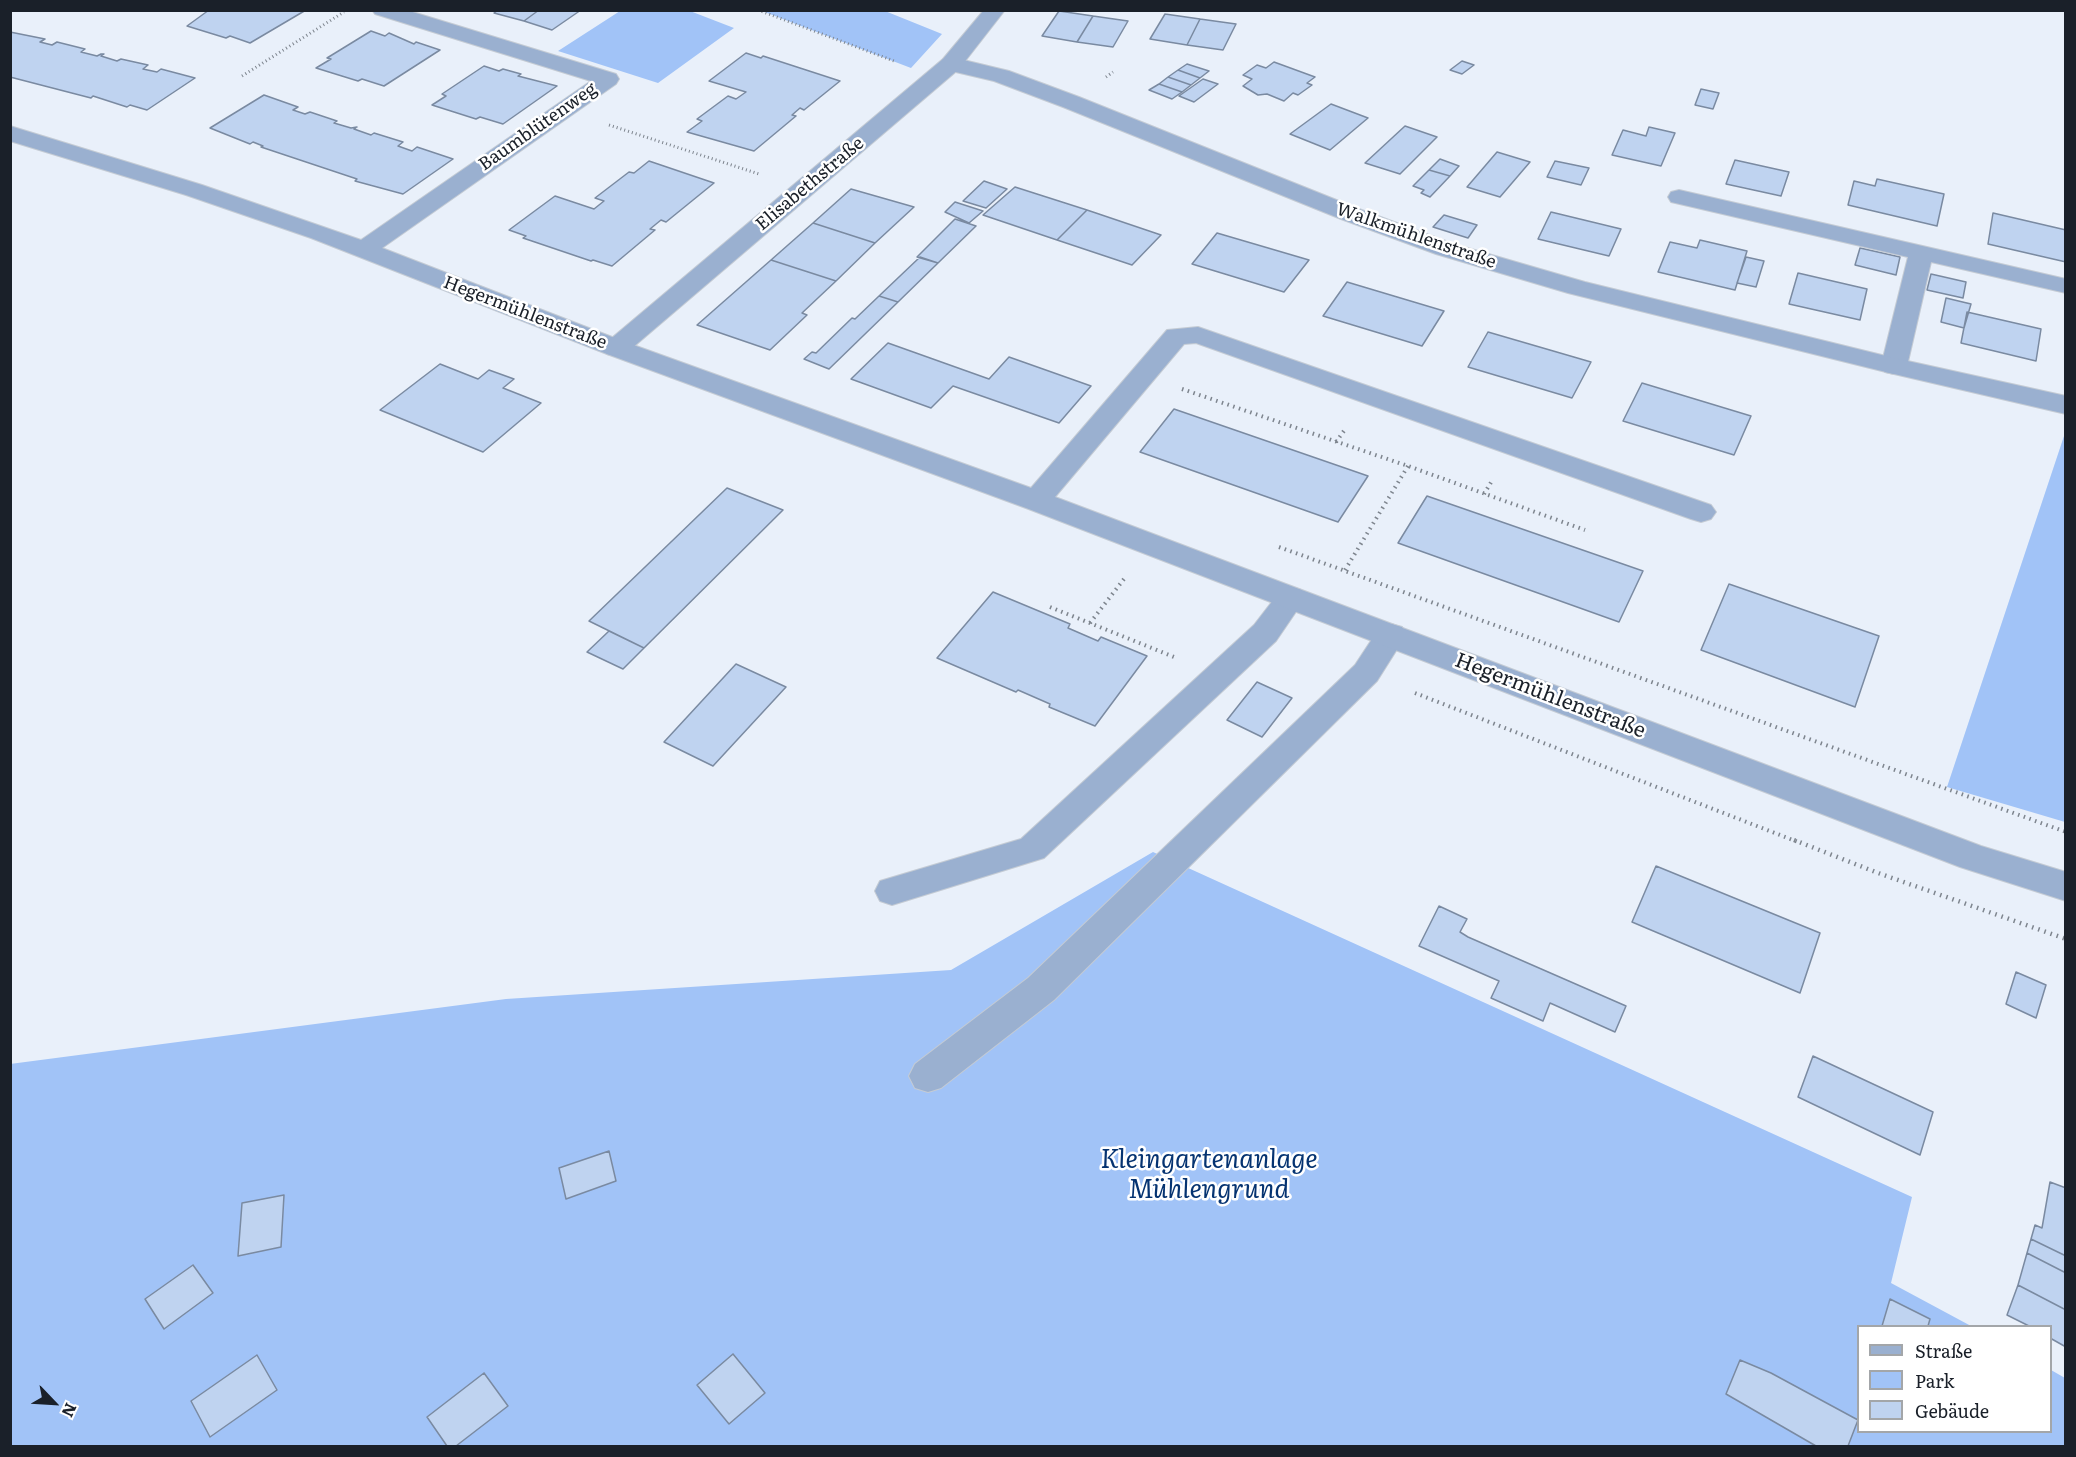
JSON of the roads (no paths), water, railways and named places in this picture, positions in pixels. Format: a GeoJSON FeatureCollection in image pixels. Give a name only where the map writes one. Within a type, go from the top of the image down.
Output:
{"type":"FeatureCollection","features":[{"type":"Feature","properties":{"kind":"street","name":"Baumblütenweg"},"geometry":{"type":"LineString","coordinates":[[363,250],[608,79],[382,10]]}},
{"type":"Feature","properties":{"kind":"street","name":"Elisabethstraße"},"geometry":{"type":"LineString","coordinates":[[616,348],[944,71],[995,10]]}},
{"type":"Feature","properties":{"kind":"street","name":"Walkmühlenstraße"},"geometry":{"type":"LineString","coordinates":[[944,71],[1001,76],[1350,214],[1445,249],[1577,288],[1894,366],[2066,405]]}},
{"type":"Feature","properties":{"kind":"street","name":"Hegermühlenstraße"},"geometry":{"type":"LineString","coordinates":[[10,133],[194,190],[363,250],[616,348],[1036,501],[1291,597],[1972,857],[2066,887]]}},
{"type":"Feature","properties":{"kind":"street"},"geometry":{"type":"LineString","coordinates":[[1036,501],[1176,336],[1198,335],[1701,512]]}},
{"type":"Feature","properties":{"kind":"lane"},"geometry":{"type":"LineString","coordinates":[[1679,197],[2066,286]]}},
{"type":"Feature","properties":{"kind":"lane"},"geometry":{"type":"LineString","coordinates":[[1894,366],[1921,252]]}},
{"type":"Feature","properties":{"kind":"lane"},"geometry":{"type":"LineString","coordinates":[[892,891],[1032,849],[1265,633],[1291,597]]}},
{"type":"Feature","properties":{"kind":"lane"},"geometry":{"type":"LineString","coordinates":[[928,1076],[1041,989],[1366,673],[1391,635]]}},
{"type":"Feature","properties":{"kind":"park label","name":"Kleingartenanlage Mühlengrund"},"geometry":{"type":"Point","coordinates":[1209,1175]}}]}
